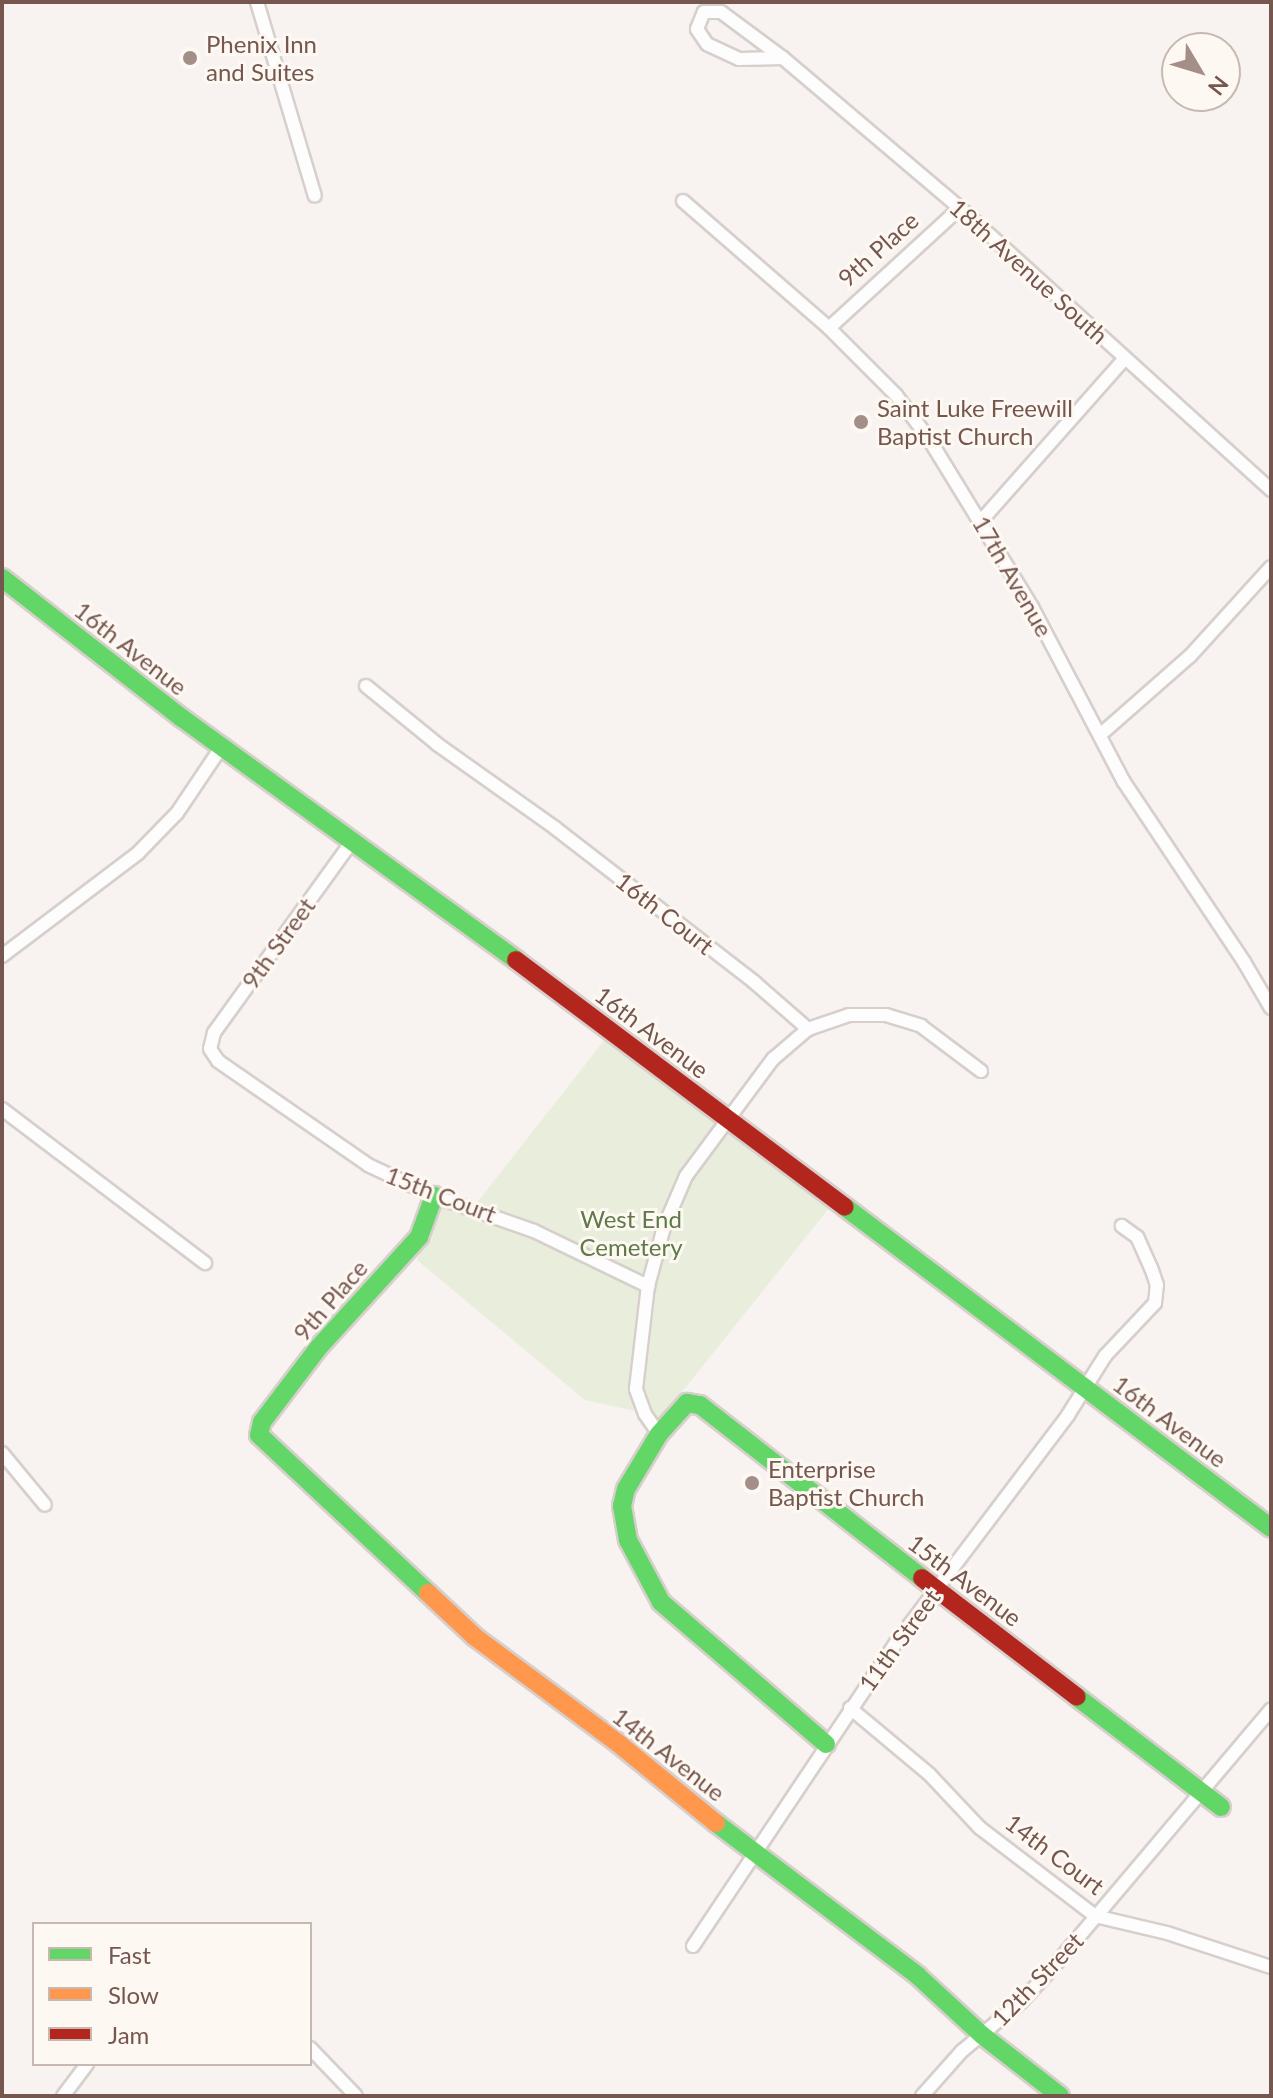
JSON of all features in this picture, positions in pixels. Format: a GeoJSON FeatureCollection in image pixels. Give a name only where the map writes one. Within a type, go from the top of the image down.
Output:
{"type":"FeatureCollection","features":[{"type":"Feature","properties":{"kind":"street"},"geometry":{"type":"LineString","coordinates":[[257,2],[315,196]]}},
{"type":"Feature","properties":{"kind":"street","name":"18th Avenue South"},"geometry":{"type":"LineString","coordinates":[[783,58],[739,59],[707,44],[697,29],[704,12],[721,12],[783,58],[960,208],[1271,490]]}},
{"type":"Feature","properties":{"kind":"street","name":"17th Avenue"},"geometry":{"type":"LineString","coordinates":[[683,201],[829,328],[896,395],[981,521],[1058,654],[1152,828],[1244,962],[1271,1008]]}},
{"type":"Feature","properties":{"kind":"street","name":"9th Place"},"geometry":{"type":"LineString","coordinates":[[829,328],[960,208]]}},
{"type":"Feature","properties":{"kind":"street"},"geometry":{"type":"LineString","coordinates":[[981,521],[1125,358]]}},
{"type":"Feature","properties":{"kind":"street"},"geometry":{"type":"LineString","coordinates":[[1100,735],[1199,647],[1271,567]]}},
{"type":"Feature","properties":{"kind":"street","name":"16th Avenue"},"geometry":{"type":"LineString","coordinates":[[2,578],[222,746],[727,1117],[938,1280],[1271,1528]]}},
{"type":"Feature","properties":{"kind":"street","name":"16th Court"},"geometry":{"type":"LineString","coordinates":[[366,686],[437,744],[555,828],[717,953],[808,1029]]}},
{"type":"Feature","properties":{"kind":"street"},"geometry":{"type":"LineString","coordinates":[[2,956],[138,853],[177,813],[222,746]]}},
{"type":"Feature","properties":{"kind":"street","name":"9th Street"},"geometry":{"type":"LineString","coordinates":[[210,1049],[214,1033],[353,840]]}},
{"type":"Feature","properties":{"kind":"street"},"geometry":{"type":"LineString","coordinates":[[826,1744],[661,1602],[634,1553],[623,1523],[622,1506],[626,1489],[659,1434],[645,1414],[636,1389],[648,1286],[664,1227],[686,1176],[773,1059],[808,1029],[849,1015],[886,1015],[921,1026],[981,1071]]}},
{"type":"Feature","properties":{"kind":"street","name":"15th Court"},"geometry":{"type":"LineString","coordinates":[[210,1049],[218,1061],[368,1165],[434,1196],[510,1220],[648,1286]]}},
{"type":"Feature","properties":{"kind":"street"},"geometry":{"type":"LineString","coordinates":[[2,1109],[205,1263]]}},
{"type":"Feature","properties":{"kind":"street","name":"9th Place"},"geometry":{"type":"LineString","coordinates":[[259,1435],[262,1422],[319,1347],[419,1237],[434,1196]]}},
{"type":"Feature","properties":{"kind":"street","name":"11th Street"},"geometry":{"type":"LineString","coordinates":[[693,1946],[850,1708],[1068,1415],[1105,1356],[1155,1303],[1157,1285],[1151,1268],[1137,1237],[1122,1226]]}},
{"type":"Feature","properties":{"kind":"street","name":"15th Avenue"},"geometry":{"type":"LineString","coordinates":[[659,1434],[687,1403],[700,1405],[1203,1793]]}},
{"type":"Feature","properties":{"kind":"street","name":"14th Avenue"},"geometry":{"type":"LineString","coordinates":[[259,1435],[446,1614],[918,1976],[982,2035],[1060,2096]]}},
{"type":"Feature","properties":{"kind":"street"},"geometry":{"type":"LineString","coordinates":[[2,1453],[45,1505]]}},
{"type":"Feature","properties":{"kind":"street","name":"14th Court"},"geometry":{"type":"LineString","coordinates":[[850,1708],[930,1775],[980,1828],[1095,1916],[1167,1933],[1271,1967]]}},
{"type":"Feature","properties":{"kind":"street","name":"12th Street"},"geometry":{"type":"LineString","coordinates":[[922,2096],[962,2051],[1022,2001],[1203,1793],[1271,1709]]}},
{"type":"Feature","properties":{"kind":"street"},"geometry":{"type":"LineString","coordinates":[[1203,1793],[1221,1807]]}},
{"type":"Feature","properties":{"kind":"street"},"geometry":{"type":"LineString","coordinates":[[312,2050],[356,2096]]}},
{"type":"Feature","properties":{"kind":"street"},"geometry":{"type":"LineString","coordinates":[[63,2096],[86,2066]]}},
{"type":"Feature","properties":{"kind":"green space","name":"West End Cemetery"},"geometry":{"type":"Polygon","coordinates":[[[606,1038],[830,1207],[662,1417],[585,1400],[417,1260],[440,1206],[468,1214],[606,1038]]]}},
{"type":"Feature","properties":{"kind":"traffic: fast"},"geometry":{"type":"LineString","coordinates":[[2,578],[182,718],[516,960]]}},
{"type":"Feature","properties":{"kind":"traffic: fast"},"geometry":{"type":"LineString","coordinates":[[428,1593],[259,1435],[262,1422],[319,1347],[419,1237],[434,1196]]}},
{"type":"Feature","properties":{"kind":"traffic: fast"},"geometry":{"type":"LineString","coordinates":[[845,1207],[1271,1528]]}},
{"type":"Feature","properties":{"kind":"traffic: fast"},"geometry":{"type":"LineString","coordinates":[[826,1744],[661,1602],[628,1540],[622,1506],[626,1489],[659,1434],[687,1403],[700,1405],[922,1578]]}},
{"type":"Feature","properties":{"kind":"traffic: fast"},"geometry":{"type":"LineString","coordinates":[[1077,1697],[1221,1807]]}},
{"type":"Feature","properties":{"kind":"traffic: fast"},"geometry":{"type":"LineString","coordinates":[[716,1823],[918,1976],[982,2035],[1060,2096]]}},
{"type":"Feature","properties":{"kind":"traffic: slow"},"geometry":{"type":"LineString","coordinates":[[428,1593],[475,1637],[619,1744],[716,1823]]}},
{"type":"Feature","properties":{"kind":"traffic: jam"},"geometry":{"type":"LineString","coordinates":[[516,960],[845,1207]]}},
{"type":"Feature","properties":{"kind":"traffic: jam"},"geometry":{"type":"LineString","coordinates":[[922,1578],[1077,1697]]}},
{"type":"Feature","properties":{"kind":"place","name":"Phenix Inn and Suites"},"geometry":{"type":"Point","coordinates":[190,58]}},
{"type":"Feature","properties":{"kind":"place","name":"Saint Luke Freewill Baptist Church"},"geometry":{"type":"Point","coordinates":[861,422]}},
{"type":"Feature","properties":{"kind":"place","name":"Enterprise Baptist Church"},"geometry":{"type":"Point","coordinates":[752,1483]}}]}
